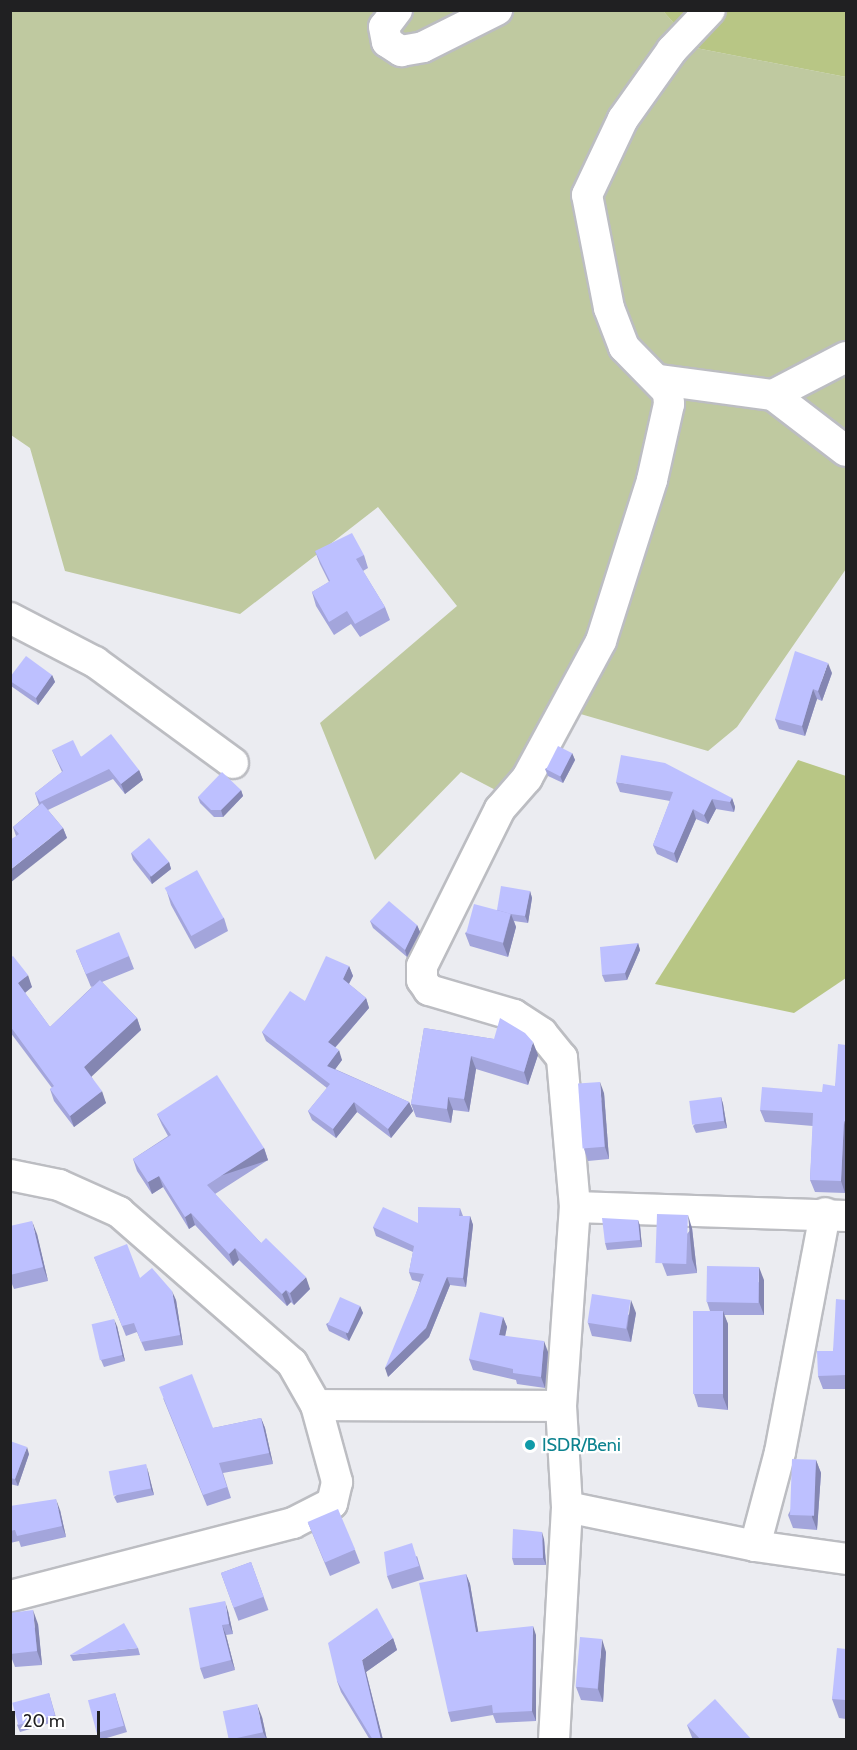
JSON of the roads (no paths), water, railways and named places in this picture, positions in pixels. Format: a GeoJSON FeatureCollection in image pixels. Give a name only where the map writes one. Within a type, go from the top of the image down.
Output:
{"type":"FeatureCollection","features":[{"type":"Feature","properties":{"kind":"street"},"geometry":{"type":"LineString","coordinates":[[397,10],[384,27],[387,42],[400,51],[423,47],[497,10]]}},
{"type":"Feature","properties":{"kind":"street"},"geometry":{"type":"LineString","coordinates":[[554,1740],[567,1507],[561,1406],[575,1207],[562,1058],[542,1034],[514,1015],[429,990],[422,980],[422,966],[500,809],[527,778],[601,642],[652,480],[665,424],[668,392],[660,380],[624,347],[616,328],[609,308],[587,195],[622,119],[672,50],[710,10]]}},
{"type":"Feature","properties":{"kind":"street"},"geometry":{"type":"LineString","coordinates":[[773,396],[846,357]]}},
{"type":"Feature","properties":{"kind":"street"},"geometry":{"type":"LineString","coordinates":[[660,380],[773,396],[846,451]]}},
{"type":"Feature","properties":{"kind":"street"},"geometry":{"type":"LineString","coordinates":[[10,618],[95,662],[233,763]]}},
{"type":"Feature","properties":{"kind":"street"},"geometry":{"type":"LineString","coordinates":[[10,1175],[59,1185],[119,1212],[292,1363],[316,1405],[333,1458],[337,1482],[332,1503],[293,1523],[10,1596]]}},
{"type":"Feature","properties":{"kind":"street"},"geometry":{"type":"LineString","coordinates":[[575,1207],[836,1215],[780,1452],[755,1546]]}},
{"type":"Feature","properties":{"kind":"street"},"geometry":{"type":"LineString","coordinates":[[316,1405],[561,1406]]}},
{"type":"Feature","properties":{"kind":"street"},"geometry":{"type":"LineString","coordinates":[[567,1507],[755,1546],[846,1559]]}},
{"type":"Feature","properties":{"kind":"place","name":"ISDR/Beni"},"geometry":{"type":"Point","coordinates":[530,1445]}}]}
